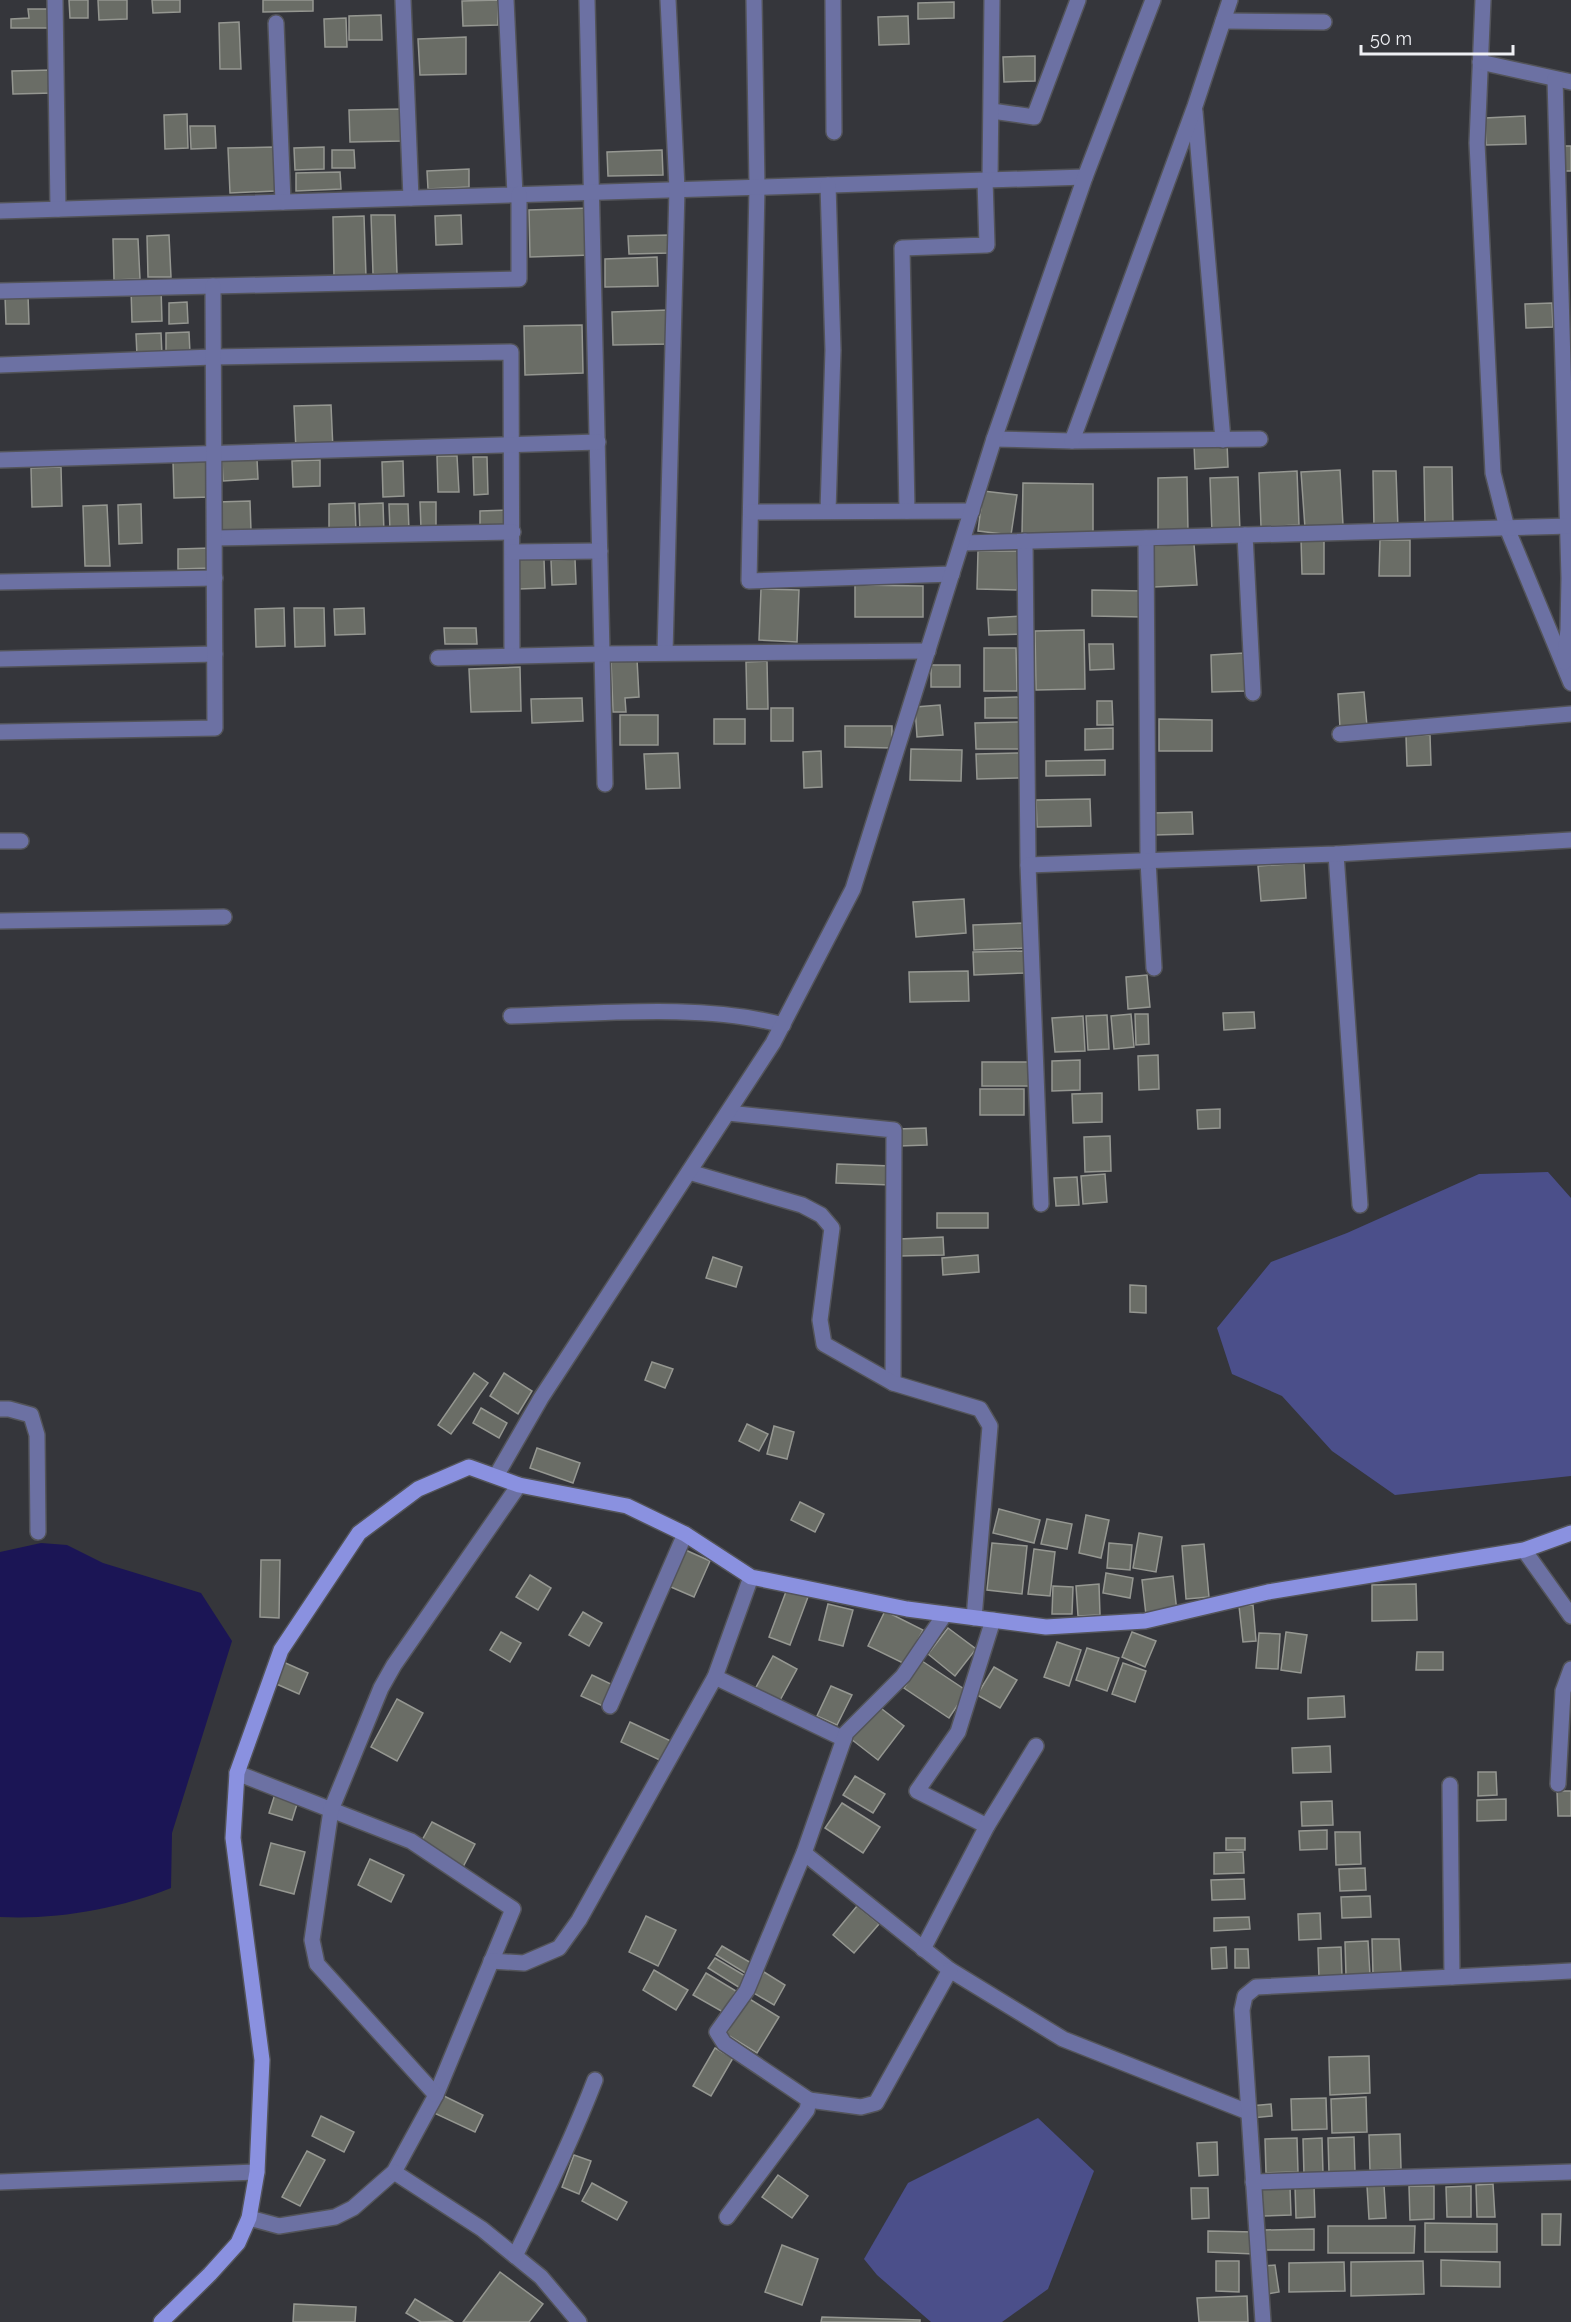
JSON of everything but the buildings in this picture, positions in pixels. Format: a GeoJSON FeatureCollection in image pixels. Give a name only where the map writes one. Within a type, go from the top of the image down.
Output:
{"type":"FeatureCollection","features":[{"type":"Feature","properties":{"kind":"street"},"geometry":{"type":"LineString","coordinates":[[55,0],[58,208]]}},
{"type":"Feature","properties":{"kind":"street"},"geometry":{"type":"LineString","coordinates":[[403,0],[411,198]]}},
{"type":"Feature","properties":{"kind":"street"},"geometry":{"type":"LineString","coordinates":[[0,291],[519,279],[517,195],[506,0]]}},
{"type":"Feature","properties":{"kind":"street"},"geometry":{"type":"LineString","coordinates":[[587,0],[605,784]]}},
{"type":"Feature","properties":{"kind":"street"},"geometry":{"type":"LineString","coordinates":[[665,653],[677,189],[668,0]]}},
{"type":"Feature","properties":{"kind":"street"},"geometry":{"type":"LineString","coordinates":[[754,0],[757,187],[749,581],[952,574]]}},
{"type":"Feature","properties":{"kind":"street"},"geometry":{"type":"LineString","coordinates":[[832,0],[834,132]]}},
{"type":"Feature","properties":{"kind":"street"},"geometry":{"type":"LineString","coordinates":[[907,511],[903,248],[987,244],[987,180],[992,111],[992,0]]}},
{"type":"Feature","properties":{"kind":"street"},"geometry":{"type":"LineString","coordinates":[[992,111],[1034,117],[1078,0]]}},
{"type":"Feature","properties":{"kind":"street"},"geometry":{"type":"LineString","coordinates":[[496,1476],[541,1398],[773,1043],[853,889],[994,439],[1085,177],[1153,0]]}},
{"type":"Feature","properties":{"kind":"street"},"geometry":{"type":"LineString","coordinates":[[1072,441],[1194,106],[1230,0]]}},
{"type":"Feature","properties":{"kind":"street"},"geometry":{"type":"LineString","coordinates":[[1482,0],[1477,143],[1493,473],[1507,528],[1571,684]]}},
{"type":"Feature","properties":{"kind":"street"},"geometry":{"type":"LineString","coordinates":[[1223,21],[1324,22]]}},
{"type":"Feature","properties":{"kind":"street"},"geometry":{"type":"LineString","coordinates":[[276,23],[283,202]]}},
{"type":"Feature","properties":{"kind":"street"},"geometry":{"type":"LineString","coordinates":[[1480,62],[1571,82]]}},
{"type":"Feature","properties":{"kind":"street"},"geometry":{"type":"LineString","coordinates":[[1555,78],[1569,526],[1568,630],[1564,665]]}},
{"type":"Feature","properties":{"kind":"street"},"geometry":{"type":"LineString","coordinates":[[1194,106],[1223,440]]}},
{"type":"Feature","properties":{"kind":"street"},"geometry":{"type":"LineString","coordinates":[[0,211],[1085,177]]}},
{"type":"Feature","properties":{"kind":"street"},"geometry":{"type":"LineString","coordinates":[[828,185],[833,350],[828,511]]}},
{"type":"Feature","properties":{"kind":"street"},"geometry":{"type":"LineString","coordinates":[[0,732],[215,728],[213,286]]}},
{"type":"Feature","properties":{"kind":"street"},"geometry":{"type":"LineString","coordinates":[[0,365],[213,357],[511,352],[512,656]]}},
{"type":"Feature","properties":{"kind":"street"},"geometry":{"type":"LineString","coordinates":[[994,439],[1072,441],[1260,439]]}},
{"type":"Feature","properties":{"kind":"street"},"geometry":{"type":"LineString","coordinates":[[0,460],[598,442]]}},
{"type":"Feature","properties":{"kind":"street"},"geometry":{"type":"LineString","coordinates":[[751,512],[972,511]]}},
{"type":"Feature","properties":{"kind":"street"},"geometry":{"type":"LineString","coordinates":[[963,543],[1569,526]]}},
{"type":"Feature","properties":{"kind":"street"},"geometry":{"type":"LineString","coordinates":[[214,538],[513,532]]}},
{"type":"Feature","properties":{"kind":"street"},"geometry":{"type":"LineString","coordinates":[[1245,535],[1253,693]]}},
{"type":"Feature","properties":{"kind":"street"},"geometry":{"type":"LineString","coordinates":[[1146,538],[1148,861],[1154,969]]}},
{"type":"Feature","properties":{"kind":"street"},"geometry":{"type":"LineString","coordinates":[[1025,541],[1028,865],[1041,1204]]}},
{"type":"Feature","properties":{"kind":"street"},"geometry":{"type":"LineString","coordinates":[[513,552],[600,551]]}},
{"type":"Feature","properties":{"kind":"street"},"geometry":{"type":"LineString","coordinates":[[0,582],[215,578]]}},
{"type":"Feature","properties":{"kind":"street"},"geometry":{"type":"LineString","coordinates":[[438,658],[928,651]]}},
{"type":"Feature","properties":{"kind":"street"},"geometry":{"type":"LineString","coordinates":[[0,658],[215,654]]}},
{"type":"Feature","properties":{"kind":"street"},"geometry":{"type":"LineString","coordinates":[[1340,734],[1571,714]]}},
{"type":"Feature","properties":{"kind":"street"},"geometry":{"type":"LineString","coordinates":[[1028,865],[1336,854],[1571,840]]}},
{"type":"Feature","properties":{"kind":"street"},"geometry":{"type":"LineString","coordinates":[[0,842],[21,841]]}},
{"type":"Feature","properties":{"kind":"street"},"geometry":{"type":"LineString","coordinates":[[1336,854],[1360,1205]]}},
{"type":"Feature","properties":{"kind":"street"},"geometry":{"type":"LineString","coordinates":[[0,921],[224,917]]}},
{"type":"Feature","properties":{"kind":"street"},"geometry":{"type":"LineString","coordinates":[[511,1016],[684,1013],[756,1018],[783,1025]]}},
{"type":"Feature","properties":{"kind":"street"},"geometry":{"type":"LineString","coordinates":[[728,1113],[894,1130],[893,1383]]}},
{"type":"Feature","properties":{"kind":"street"},"geometry":{"type":"LineString","coordinates":[[688,1172],[802,1205],[821,1215],[832,1228],[820,1320],[824,1344],[893,1383],[980,1409],[990,1426],[974,1618]]}},
{"type":"Feature","properties":{"kind":"street"},"geometry":{"type":"LineString","coordinates":[[0,1409],[31,1415],[37,1435],[38,1532]]}},
{"type":"Feature","properties":{"kind":"street"},"geometry":{"type":"LineString","coordinates":[[161,2322],[238,2243],[249,2218],[257,2172],[262,2060],[233,1838],[237,1773],[281,1650],[359,1533],[418,1489],[469,1467],[519,1485],[627,1506],[685,1534],[751,1577],[907,1609],[1046,1627],[1145,1621],[1268,1592],[1524,1550],[1571,1533]]}},
{"type":"Feature","properties":{"kind":"street"},"geometry":{"type":"LineString","coordinates":[[436,2095],[317,1964],[312,1940],[331,1810],[381,1688],[394,1665],[519,1485]]}},
{"type":"Feature","properties":{"kind":"street"},"geometry":{"type":"LineString","coordinates":[[610,1706],[685,1534]]}},
{"type":"Feature","properties":{"kind":"street"},"geometry":{"type":"LineString","coordinates":[[1524,1550],[1571,1616]]}},
{"type":"Feature","properties":{"kind":"street"},"geometry":{"type":"LineString","coordinates":[[491,1961],[524,1963],[559,1948],[579,1920],[715,1677],[751,1577]]}},
{"type":"Feature","properties":{"kind":"street"},"geometry":{"type":"LineString","coordinates":[[945,1614],[903,1676],[846,1733],[804,1853],[747,1990],[717,2032],[724,2043],[809,2100],[861,2107],[876,2103],[950,1970]]}},
{"type":"Feature","properties":{"kind":"street"},"geometry":{"type":"LineString","coordinates":[[987,1826],[917,1791],[958,1732],[993,1620]]}},
{"type":"Feature","properties":{"kind":"street"},"geometry":{"type":"LineString","coordinates":[[1558,1784],[1563,1691],[1571,1669]]}},
{"type":"Feature","properties":{"kind":"street"},"geometry":{"type":"LineString","coordinates":[[715,1677],[844,1738]]}},
{"type":"Feature","properties":{"kind":"street"},"geometry":{"type":"LineString","coordinates":[[923,1949],[987,1826],[1036,1746]]}},
{"type":"Feature","properties":{"kind":"street"},"geometry":{"type":"LineString","coordinates":[[237,1773],[411,1841],[513,1910],[436,2095],[394,2172],[353,2208],[335,2217],[279,2226],[249,2218]]}},
{"type":"Feature","properties":{"kind":"street"},"geometry":{"type":"LineString","coordinates":[[1450,1785],[1452,1977]]}},
{"type":"Feature","properties":{"kind":"street"},"geometry":{"type":"LineString","coordinates":[[804,1853],[950,1970],[1063,2039],[1248,2112]]}},
{"type":"Feature","properties":{"kind":"street"},"geometry":{"type":"LineString","coordinates":[[1263,2322],[1242,2010],[1245,1996],[1256,1988],[1571,1971]]}},
{"type":"Feature","properties":{"kind":"street"},"geometry":{"type":"LineString","coordinates":[[515,2256],[558,2169],[595,2080]]}},
{"type":"Feature","properties":{"kind":"street"},"geometry":{"type":"LineString","coordinates":[[727,2217],[807,2110],[809,2100]]}},
{"type":"Feature","properties":{"kind":"street"},"geometry":{"type":"LineString","coordinates":[[0,2182],[257,2172]]}},
{"type":"Feature","properties":{"kind":"street"},"geometry":{"type":"LineString","coordinates":[[394,2172],[482,2229],[541,2277],[579,2322]]}},
{"type":"Feature","properties":{"kind":"street"},"geometry":{"type":"LineString","coordinates":[[1253,2182],[1571,2172]]}},
{"type":"Feature","properties":{"kind":"shaded area"},"geometry":{"type":"Polygon","coordinates":[[[1548,1172],[1571,1198],[1571,1476],[1395,1495],[1332,1451],[1282,1396],[1232,1374],[1217,1328],[1271,1262],[1347,1233],[1479,1174],[1548,1172]]]}},
{"type":"Feature","properties":{"kind":"shaded area"},"geometry":{"type":"Polygon","coordinates":[[[41,1543],[67,1545],[103,1563],[201,1593],[232,1641],[172,1833],[171,1888],[130,1902],[87,1912],[43,1917],[0,1917],[0,1552],[41,1543]]]}},
{"type":"Feature","properties":{"kind":"shaded area"},"geometry":{"type":"Polygon","coordinates":[[[1038,2118],[1094,2171],[1048,2289],[1002,2322],[931,2322],[877,2275],[864,2259],[908,2183],[1038,2118]]]}}]}
